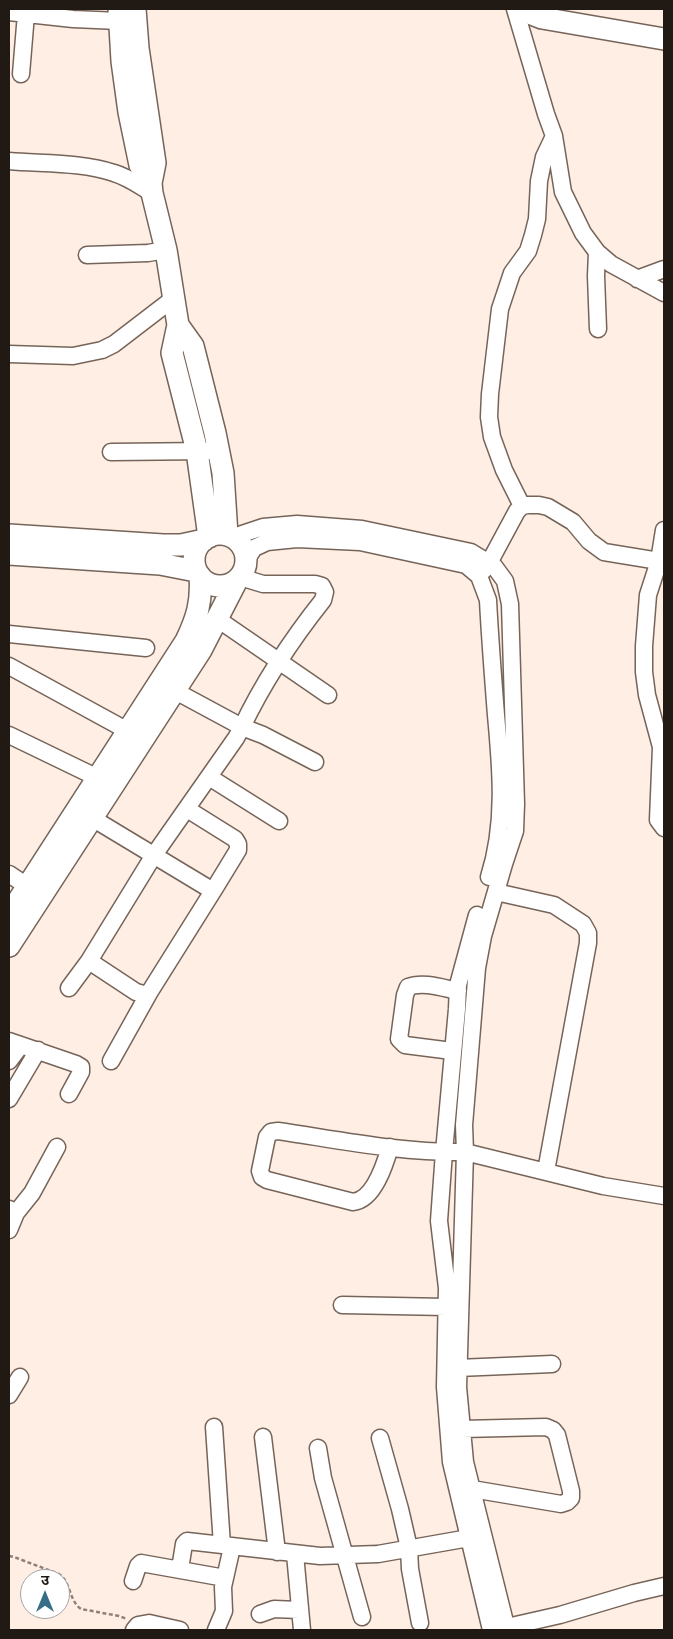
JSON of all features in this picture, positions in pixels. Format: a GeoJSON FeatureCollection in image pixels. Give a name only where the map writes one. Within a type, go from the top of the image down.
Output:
{"type":"FeatureCollection","features":[{"type":"Feature","properties":{"kind":"main road"},"geometry":{"type":"LineString","coordinates":[[519,9],[542,18],[664,39]]}},
{"type":"Feature","properties":{"kind":"main road"},"geometry":{"type":"LineString","coordinates":[[124,13],[122,61],[129,112],[140,165],[151,188],[166,250],[178,325],[172,353],[218,537]]}},
{"type":"Feature","properties":{"kind":"main road"},"geometry":{"type":"LineString","coordinates":[[178,325],[193,346],[217,441],[223,473],[218,537]]}},
{"type":"Feature","properties":{"kind":"main road"},"geometry":{"type":"LineString","coordinates":[[9,535],[163,545],[181,545],[218,537],[243,546],[241,572],[200,650],[128,731],[9,915]]}},
{"type":"Feature","properties":{"kind":"main road"},"geometry":{"type":"LineString","coordinates":[[9,946],[92,818],[167,687],[196,621],[201,595],[194,557],[199,545],[218,537]]}},
{"type":"Feature","properties":{"kind":"main road"},"geometry":{"type":"LineString","coordinates":[[9,554],[160,564],[198,574],[210,584],[217,586],[230,585],[241,572]]}},
{"type":"Feature","properties":{"kind":"street"},"geometry":{"type":"LineString","coordinates":[[515,9],[554,136],[563,192],[583,233],[597,252],[611,264],[664,293]]}},
{"type":"Feature","properties":{"kind":"street"},"geometry":{"type":"LineString","coordinates":[[9,12],[73,19],[124,13]]}},
{"type":"Feature","properties":{"kind":"street"},"geometry":{"type":"LineString","coordinates":[[21,74],[26,14]]}},
{"type":"Feature","properties":{"kind":"street"},"geometry":{"type":"LineString","coordinates":[[518,512],[492,437],[489,417],[490,394],[500,309],[512,273],[528,250],[533,235],[537,219],[539,181],[544,157],[554,136]]}},
{"type":"Feature","properties":{"kind":"street"},"geometry":{"type":"LineString","coordinates":[[9,162],[90,167],[114,173],[151,188]]}},
{"type":"Feature","properties":{"kind":"street"},"geometry":{"type":"LineString","coordinates":[[87,255],[148,253],[166,250]]}},
{"type":"Feature","properties":{"kind":"street"},"geometry":{"type":"LineString","coordinates":[[597,252],[598,329]]}},
{"type":"Feature","properties":{"kind":"street"},"geometry":{"type":"LineString","coordinates":[[637,279],[664,268]]}},
{"type":"Feature","properties":{"kind":"street"},"geometry":{"type":"LineString","coordinates":[[9,354],[73,356],[102,350],[114,344],[174,298]]}},
{"type":"Feature","properties":{"kind":"street"},"geometry":{"type":"LineString","coordinates":[[111,452],[217,441]]}},
{"type":"Feature","properties":{"kind":"street"},"geometry":{"type":"LineString","coordinates":[[479,576],[489,563],[518,512],[539,505],[548,507],[573,522],[590,541],[604,552],[658,561]]}},
{"type":"Feature","properties":{"kind":"street"},"geometry":{"type":"LineString","coordinates":[[218,537],[264,527],[297,524],[362,529],[471,552],[494,566],[505,581],[510,604],[516,804],[515,832],[483,936],[477,968],[464,1124],[465,1152],[458,1368],[465,1462],[502,1629]]}},
{"type":"Feature","properties":{"kind":"street"},"geometry":{"type":"LineString","coordinates":[[664,530],[658,561],[648,595],[644,646],[644,672],[657,708],[661,747],[658,820],[664,828]]}},
{"type":"Feature","properties":{"kind":"street"},"geometry":{"type":"LineString","coordinates":[[69,988],[90,961],[154,855],[236,738],[278,661],[323,600],[325,592],[322,586],[315,584],[262,584],[241,572],[254,548],[267,542],[297,539],[360,542],[466,565],[479,576],[488,600],[501,770],[501,814],[493,865],[458,984],[439,1220],[447,1288],[445,1387],[451,1462],[469,1538],[502,1629]]}},
{"type":"Feature","properties":{"kind":"street"},"geometry":{"type":"LineString","coordinates":[[216,618],[328,695]]}},
{"type":"Feature","properties":{"kind":"street"},"geometry":{"type":"LineString","coordinates":[[9,634],[146,648]]}},
{"type":"Feature","properties":{"kind":"street"},"geometry":{"type":"LineString","coordinates":[[9,666],[128,731]]}},
{"type":"Feature","properties":{"kind":"street"},"geometry":{"type":"LineString","coordinates":[[167,687],[242,727],[264,735],[315,762]]}},
{"type":"Feature","properties":{"kind":"street"},"geometry":{"type":"LineString","coordinates":[[9,735],[98,778]]}},
{"type":"Feature","properties":{"kind":"street"},"geometry":{"type":"LineString","coordinates":[[209,777],[279,821]]}},
{"type":"Feature","properties":{"kind":"street"},"geometry":{"type":"LineString","coordinates":[[111,1061],[149,992],[238,850],[238,844],[235,839],[187,809]]}},
{"type":"Feature","properties":{"kind":"street"},"geometry":{"type":"LineString","coordinates":[[92,818],[213,891]]}},
{"type":"Feature","properties":{"kind":"street"},"geometry":{"type":"LineString","coordinates":[[9,874],[27,886]]}},
{"type":"Feature","properties":{"kind":"street"},"geometry":{"type":"LineString","coordinates":[[496,892],[554,905],[583,924],[588,934],[588,943],[546,1171]]}},
{"type":"Feature","properties":{"kind":"street"},"geometry":{"type":"LineString","coordinates":[[90,961],[136,992],[143,994],[149,992]]}},
{"type":"Feature","properties":{"kind":"street"},"geometry":{"type":"LineString","coordinates":[[452,1052],[405,1045],[399,1039],[408,987],[415,984],[458,991]]}},
{"type":"Feature","properties":{"kind":"street"},"geometry":{"type":"LineString","coordinates":[[9,1061],[15,1043],[76,1064],[81,1068],[81,1072],[70,1094]]}},
{"type":"Feature","properties":{"kind":"street"},"geometry":{"type":"LineString","coordinates":[[9,1098],[38,1050]]}},
{"type":"Feature","properties":{"kind":"street"},"geometry":{"type":"LineString","coordinates":[[390,1147],[380,1176],[364,1198],[358,1202],[267,1180],[262,1177],[260,1172],[267,1137],[270,1132],[278,1131],[390,1147],[465,1152],[603,1186],[664,1196]]}},
{"type":"Feature","properties":{"kind":"street"},"geometry":{"type":"LineString","coordinates":[[9,1230],[12,1211],[32,1194],[56,1147]]}},
{"type":"Feature","properties":{"kind":"street"},"geometry":{"type":"LineString","coordinates":[[342,1305],[446,1307]]}},
{"type":"Feature","properties":{"kind":"street"},"geometry":{"type":"LineString","coordinates":[[458,1368],[552,1364]]}},
{"type":"Feature","properties":{"kind":"street"},"geometry":{"type":"LineString","coordinates":[[9,1395],[20,1377]]}},
{"type":"Feature","properties":{"kind":"street"},"geometry":{"type":"LineString","coordinates":[[214,1427],[227,1546],[223,1587],[224,1611],[216,1630]]}},
{"type":"Feature","properties":{"kind":"street"},"geometry":{"type":"LineString","coordinates":[[462,1429],[546,1427],[553,1430],[558,1435],[571,1498],[561,1504],[472,1489]]}},
{"type":"Feature","properties":{"kind":"street"},"geometry":{"type":"LineString","coordinates":[[264,1438],[277,1552]]}},
{"type":"Feature","properties":{"kind":"street"},"geometry":{"type":"LineString","coordinates":[[380,1438],[409,1548],[410,1569],[420,1623]]}},
{"type":"Feature","properties":{"kind":"street"},"geometry":{"type":"LineString","coordinates":[[318,1448],[323,1478],[362,1617]]}},
{"type":"Feature","properties":{"kind":"street"},"geometry":{"type":"LineString","coordinates":[[180,1569],[184,1544],[187,1542],[320,1556],[378,1554],[469,1538]]}},
{"type":"Feature","properties":{"kind":"street"},"geometry":{"type":"LineString","coordinates":[[295,1554],[302,1630]]}},
{"type":"Feature","properties":{"kind":"street"},"geometry":{"type":"LineString","coordinates":[[133,1581],[138,1566],[142,1563],[225,1578]]}},
{"type":"Feature","properties":{"kind":"street"},"geometry":{"type":"LineString","coordinates":[[502,1629],[664,1586]]}},
{"type":"Feature","properties":{"kind":"street"},"geometry":{"type":"LineString","coordinates":[[260,1614],[274,1609],[299,1610]]}},
{"type":"Feature","properties":{"kind":"street"},"geometry":{"type":"LineString","coordinates":[[136,1627],[149,1622],[180,1630]]}},
{"type":"Feature","properties":{"kind":"path"},"geometry":{"type":"LineString","coordinates":[[9,1556],[64,1577],[76,1606],[81,1609],[119,1616],[136,1627]]}}]}
